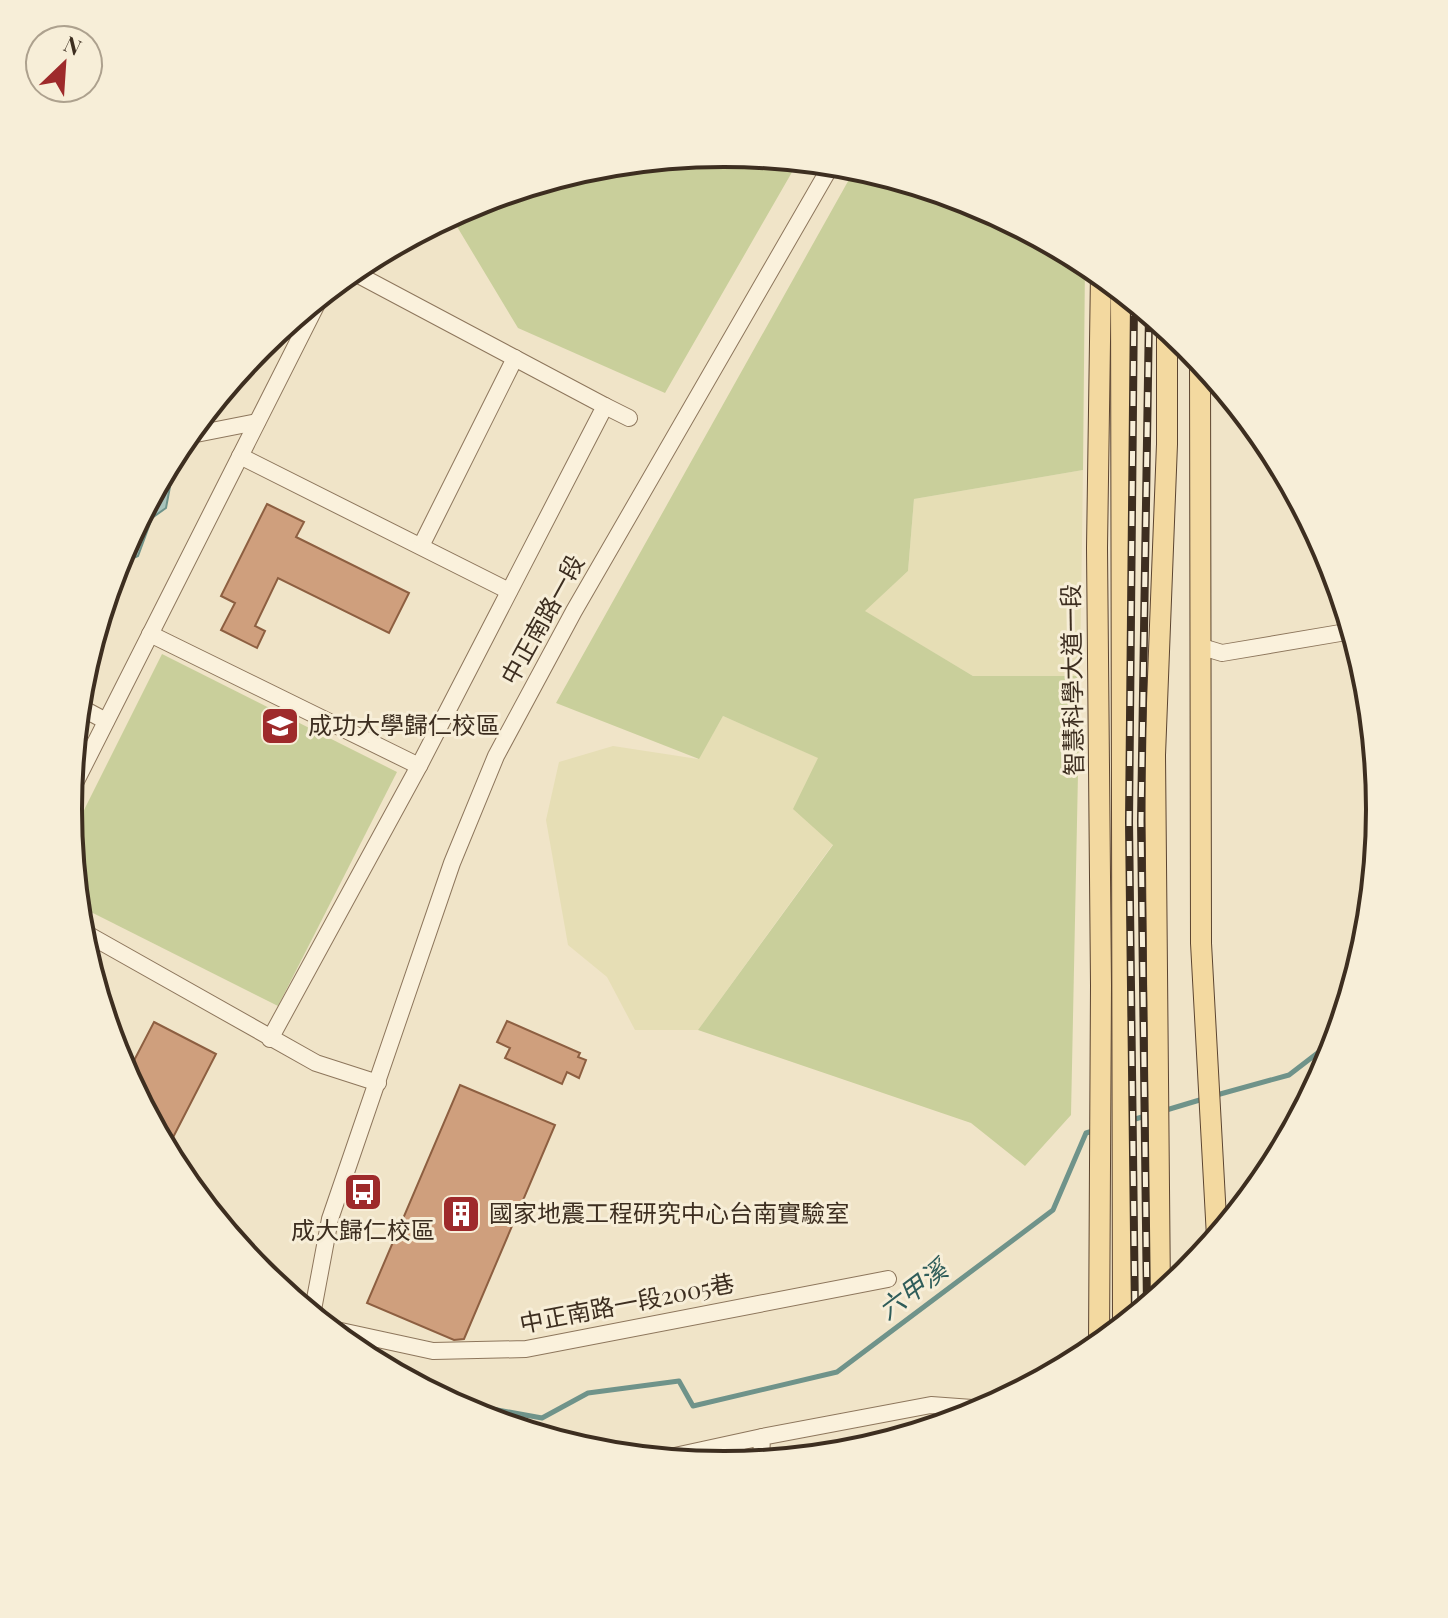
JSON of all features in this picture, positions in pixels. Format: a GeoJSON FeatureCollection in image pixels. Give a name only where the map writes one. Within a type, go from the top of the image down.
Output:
{"type":"FeatureCollection","features":[{"type":"Feature","properties":{"kind":"main road","name":"智慧科學大道一段"},"geometry":{"type":"LineString","coordinates":[[1099,1330],[1097,1224],[1101,1086],[1097,548],[1101,290]]}},
{"type":"Feature","properties":{"kind":"main road"},"geometry":{"type":"LineString","coordinates":[[1101,337],[1110,296]]}},
{"type":"Feature","properties":{"kind":"main road","name":"智慧科學大道一段"},"geometry":{"type":"LineString","coordinates":[[1121,305],[1123,1312]]}},
{"type":"Feature","properties":{"kind":"main road"},"geometry":{"type":"LineString","coordinates":[[1160,1280],[1155,755],[1167,444],[1167,345]]}},
{"type":"Feature","properties":{"kind":"main road"},"geometry":{"type":"LineString","coordinates":[[1200,379],[1201,943],[1217,1177],[1217,1220]]}},
{"type":"Feature","properties":{"kind":"street","name":"中正南路一段"},"geometry":{"type":"LineString","coordinates":[[314,1303],[330,1219],[452,863],[496,756],[574,611],[826,175]]}},
{"type":"Feature","properties":{"kind":"street"},"geometry":{"type":"LineString","coordinates":[[363,278],[629,418]]}},
{"type":"Feature","properties":{"kind":"street"},"geometry":{"type":"LineString","coordinates":[[83,767],[309,319]]}},
{"type":"Feature","properties":{"kind":"street"},"geometry":{"type":"LineString","coordinates":[[421,546],[515,358]]}},
{"type":"Feature","properties":{"kind":"street"},"geometry":{"type":"LineString","coordinates":[[270,1039],[419,766],[605,406]]}},
{"type":"Feature","properties":{"kind":"street"},"geometry":{"type":"LineString","coordinates":[[204,432],[257,422]]}},
{"type":"Feature","properties":{"kind":"street"},"geometry":{"type":"LineString","coordinates":[[240,456],[509,591]]}},
{"type":"Feature","properties":{"kind":"street"},"geometry":{"type":"LineString","coordinates":[[1202,647],[1222,653],[1341,633]]}},
{"type":"Feature","properties":{"kind":"street"},"geometry":{"type":"LineString","coordinates":[[150,634],[419,766]]}},
{"type":"Feature","properties":{"kind":"street"},"geometry":{"type":"LineString","coordinates":[[89,712],[106,721]]}},
{"type":"Feature","properties":{"kind":"street"},"geometry":{"type":"LineString","coordinates":[[95,939],[316,1063],[378,1083]]}},
{"type":"Feature","properties":{"kind":"street","name":"中正南路一段2005巷"},"geometry":{"type":"LineString","coordinates":[[355,1334],[433,1351],[526,1349],[888,1279]]}},
{"type":"Feature","properties":{"kind":"street"},"geometry":{"type":"LineString","coordinates":[[700,1450],[931,1405],[957,1407]]}},
{"type":"Feature","properties":{"kind":"street"},"geometry":{"type":"LineString","coordinates":[[761,1450],[762,1437]]}},
{"type":"Feature","properties":{"kind":"shaded area"},"geometry":{"type":"Polygon","coordinates":[[[1083,470],[1080,676],[973,676],[864,611],[908,571],[914,499],[1083,470]]]}},
{"type":"Feature","properties":{"kind":"shaded area"},"geometry":{"type":"Polygon","coordinates":[[[723,716],[819,758],[833,844],[698,1030],[635,1030],[607,977],[568,945],[546,820],[559,762],[613,746],[698,759],[723,716]]]}},
{"type":"Feature","properties":{"kind":"green space"},"geometry":{"type":"Polygon","coordinates":[[[724,167],[793,171],[665,393],[518,328],[456,226],[558,189],[640,172],[724,167]]]}},
{"type":"Feature","properties":{"kind":"green space"},"geometry":{"type":"Polygon","coordinates":[[[849,179],[930,201],[970,216],[1008,233],[1085,278],[1083,470],[914,499],[908,571],[865,611],[973,676],[1080,676],[1071,1115],[1025,1166],[971,1123],[698,1030],[833,845],[793,809],[818,758],[723,716],[699,759],[556,703],[849,179]]]}},
{"type":"Feature","properties":{"kind":"green space"},"geometry":{"type":"Polygon","coordinates":[[[162,654],[397,772],[278,1006],[90,912],[82,814],[162,654]]]}},
{"type":"Feature","properties":{"kind":"water"},"geometry":{"type":"Polygon","coordinates":[[[171,484],[166,508],[152,518],[138,556],[133,558],[148,525],[171,484]]]}},
{"type":"Feature","properties":{"kind":"building"},"geometry":{"type":"Polygon","coordinates":[[[267,504],[304,522],[296,537],[409,593],[389,633],[278,578],[255,626],[265,631],[257,648],[221,630],[235,603],[221,596],[267,504]]]}},
{"type":"Feature","properties":{"kind":"building"},"geometry":{"type":"Polygon","coordinates":[[[507,1021],[580,1053],[578,1057],[586,1060],[579,1078],[567,1072],[562,1084],[505,1058],[510,1048],[497,1042],[507,1021]]]}},
{"type":"Feature","properties":{"kind":"building"},"geometry":{"type":"Polygon","coordinates":[[[154,1022],[216,1054],[173,1138],[148,1093],[134,1061],[154,1022]]]}},
{"type":"Feature","properties":{"kind":"building","name":"國家地震工程研究中心台南實驗室"},"geometry":{"type":"Polygon","coordinates":[[[460,1085],[555,1125],[464,1339],[454,1340],[367,1303],[460,1085]]]}},
{"type":"Feature","properties":{"kind":"waterway","name":"六甲溪"},"geometry":{"type":"LineString","coordinates":[[1213,1096],[1289,1075],[1318,1053]]}},
{"type":"Feature","properties":{"kind":"waterway","name":"六甲溪"},"geometry":{"type":"LineString","coordinates":[[1163,1111],[1203,1099]]}},
{"type":"Feature","properties":{"kind":"waterway","name":"六甲溪"},"geometry":{"type":"LineString","coordinates":[[1128,1121],[1153,1114]]}},
{"type":"Feature","properties":{"kind":"waterway","name":"六甲溪"},"geometry":{"type":"LineString","coordinates":[[501,1411],[542,1418],[588,1393],[679,1381],[693,1406],[837,1372],[1053,1210],[1086,1133],[1096,1130]]}},
{"type":"Feature","properties":{"kind":"railway"},"geometry":{"type":"LineString","coordinates":[[1134,315],[1129,823],[1135,1302]]}},
{"type":"Feature","properties":{"kind":"railway"},"geometry":{"type":"LineString","coordinates":[[1147,1292],[1141,821],[1149,328]]}},
{"type":"Feature","properties":{"kind":"place","name":"成功大學歸仁校區"},"geometry":{"type":"Point","coordinates":[280,726]}},
{"type":"Feature","properties":{"kind":"place","name":"成大歸仁校區"},"geometry":{"type":"Point","coordinates":[363,1192]}},
{"type":"Feature","properties":{"kind":"place","name":"國家地震工程研究中心台南實驗室"},"geometry":{"type":"Point","coordinates":[461,1214]}}]}
